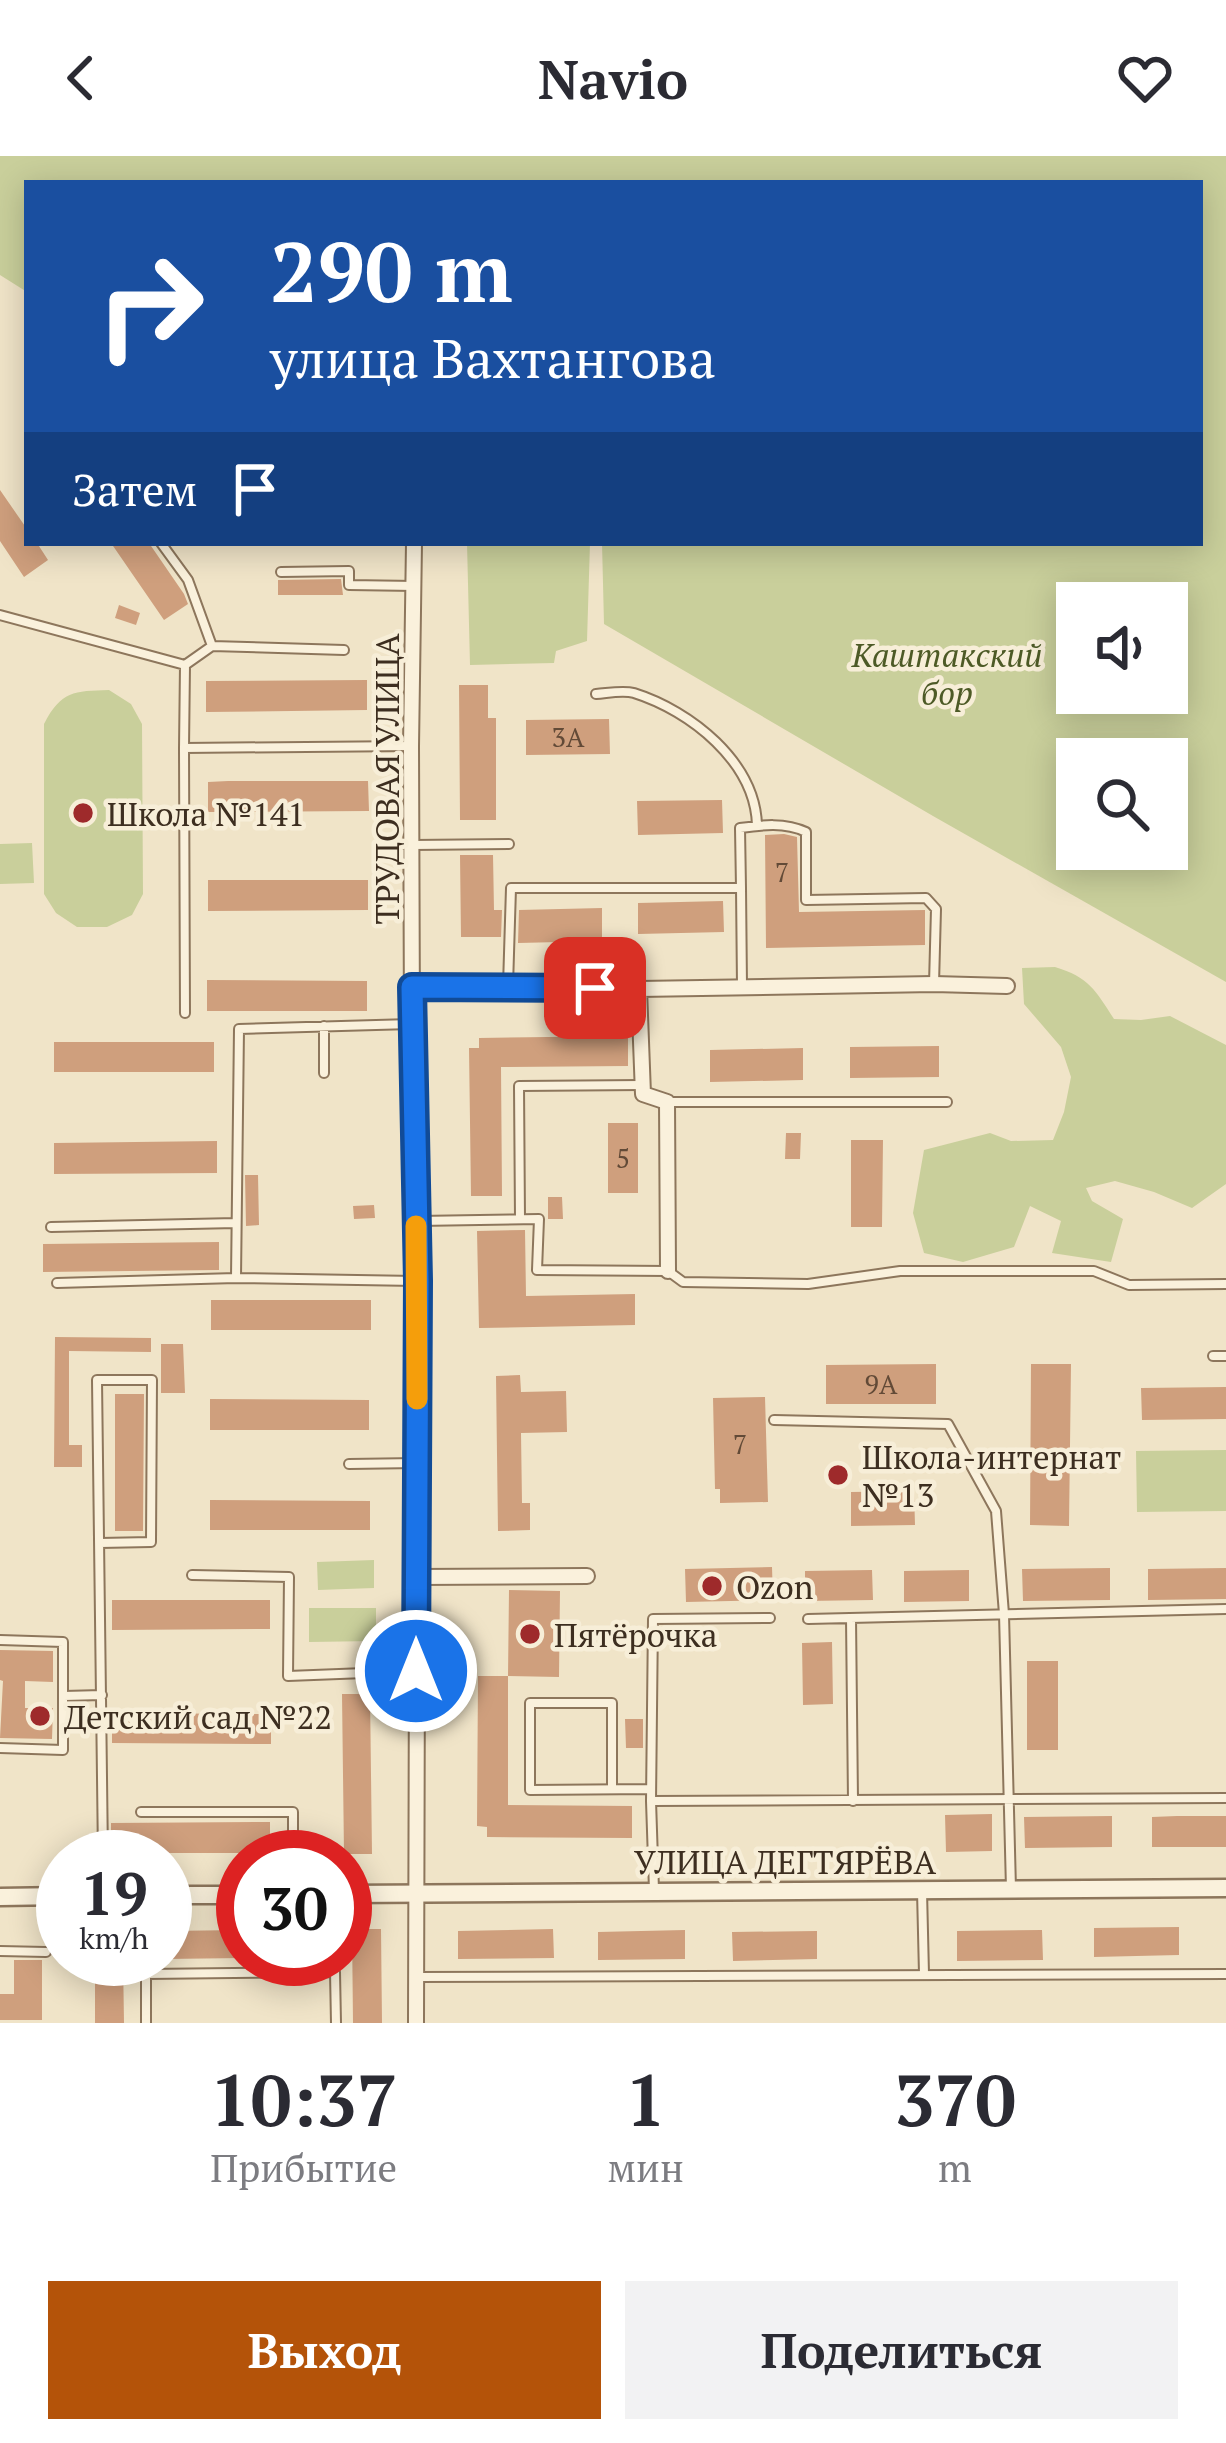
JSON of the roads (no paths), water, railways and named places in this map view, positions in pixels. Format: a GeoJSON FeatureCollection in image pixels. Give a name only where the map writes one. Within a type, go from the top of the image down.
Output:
{"type":"FeatureCollection","features":[{"type":"Feature","properties":{"kind":"street","name":"ТРУДОВАЯ УЛИЦА"},"geometry":{"type":"LineString","coordinates":[[414,546],[416,2023]]}},
{"type":"Feature","properties":{"kind":"street"},"geometry":{"type":"LineString","coordinates":[[412,987],[1007,986]]}},
{"type":"Feature","properties":{"kind":"street"},"geometry":{"type":"LineString","coordinates":[[639,988],[643,1094],[667,1102],[668,1271]]}},
{"type":"Feature","properties":{"kind":"street"},"geometry":{"type":"LineString","coordinates":[[417,1577],[586,1576]]}},
{"type":"Feature","properties":{"kind":"street","name":"УЛИЦА ДЕГТЯРЁВА"},"geometry":{"type":"LineString","coordinates":[[372,1894],[1226,1888]]}},
{"type":"Feature","properties":{"kind":"street"},"geometry":{"type":"LineString","coordinates":[[0,1897],[36,1896]]}},
{"type":"Feature","properties":{"kind":"lane"},"geometry":{"type":"LineString","coordinates":[[163,546],[188,580],[212,646]]}},
{"type":"Feature","properties":{"kind":"lane"},"geometry":{"type":"LineString","coordinates":[[280,572],[349,571],[349,585],[415,586]]}},
{"type":"Feature","properties":{"kind":"lane"},"geometry":{"type":"LineString","coordinates":[[0,615],[185,665]]}},
{"type":"Feature","properties":{"kind":"lane"},"geometry":{"type":"LineString","coordinates":[[185,665],[212,646],[344,650]]}},
{"type":"Feature","properties":{"kind":"lane"},"geometry":{"type":"LineString","coordinates":[[184,1013],[185,665]]}},
{"type":"Feature","properties":{"kind":"lane"},"geometry":{"type":"LineString","coordinates":[[596,694],[630,691],[712,737],[730,754],[757,814],[757,826]]}},
{"type":"Feature","properties":{"kind":"lane"},"geometry":{"type":"LineString","coordinates":[[184,748],[411,746]]}},
{"type":"Feature","properties":{"kind":"lane"},"geometry":{"type":"LineString","coordinates":[[742,986],[740,828],[757,826],[792,826],[806,832],[806,900],[926,898],[936,910],[934,984]]}},
{"type":"Feature","properties":{"kind":"lane"},"geometry":{"type":"LineString","coordinates":[[411,845],[509,844]]}},
{"type":"Feature","properties":{"kind":"lane"},"geometry":{"type":"LineString","coordinates":[[508,988],[511,888],[741,888]]}},
{"type":"Feature","properties":{"kind":"lane"},"geometry":{"type":"LineString","coordinates":[[236,1278],[238,1029],[412,1024]]}},
{"type":"Feature","properties":{"kind":"lane"},"geometry":{"type":"LineString","coordinates":[[324,1026],[324,1073]]}},
{"type":"Feature","properties":{"kind":"lane"},"geometry":{"type":"LineString","coordinates":[[520,1219],[519,1086],[642,1084]]}},
{"type":"Feature","properties":{"kind":"lane"},"geometry":{"type":"LineString","coordinates":[[667,1102],[947,1102]]}},
{"type":"Feature","properties":{"kind":"lane"},"geometry":{"type":"LineString","coordinates":[[416,1221],[538,1219],[537,1270],[668,1271],[683,1282],[808,1284],[900,1270],[1094,1271],[1129,1285],[1226,1284]]}},
{"type":"Feature","properties":{"kind":"lane"},"geometry":{"type":"LineString","coordinates":[[51,1227],[236,1223]]}},
{"type":"Feature","properties":{"kind":"lane"},"geometry":{"type":"LineString","coordinates":[[57,1283],[236,1278],[418,1281]]}},
{"type":"Feature","properties":{"kind":"lane"},"geometry":{"type":"LineString","coordinates":[[1213,1356],[1226,1356]]}},
{"type":"Feature","properties":{"kind":"lane"},"geometry":{"type":"LineString","coordinates":[[100,1543],[152,1542],[152,1380],[97,1380],[103,1830]]}},
{"type":"Feature","properties":{"kind":"lane"},"geometry":{"type":"LineString","coordinates":[[774,1420],[948,1424],[996,1511],[1004,1614],[1011,1890]]}},
{"type":"Feature","properties":{"kind":"lane"},"geometry":{"type":"LineString","coordinates":[[349,1463],[417,1463]]}},
{"type":"Feature","properties":{"kind":"lane"},"geometry":{"type":"LineString","coordinates":[[192,1575],[289,1577],[288,1676],[416,1671]]}},
{"type":"Feature","properties":{"kind":"lane"},"geometry":{"type":"LineString","coordinates":[[808,1619],[1226,1610]]}},
{"type":"Feature","properties":{"kind":"lane"},"geometry":{"type":"LineString","coordinates":[[655,1892],[653,1618],[770,1618]]}},
{"type":"Feature","properties":{"kind":"lane"},"geometry":{"type":"LineString","coordinates":[[851,1618],[853,1801]]}},
{"type":"Feature","properties":{"kind":"lane"},"geometry":{"type":"LineString","coordinates":[[0,1640],[63,1642],[64,1696],[63,1750],[0,1748]]}},
{"type":"Feature","properties":{"kind":"lane"},"geometry":{"type":"LineString","coordinates":[[64,1696],[102,1695]]}},
{"type":"Feature","properties":{"kind":"lane"},"geometry":{"type":"LineString","coordinates":[[612,1790],[612,1702],[530,1702],[530,1790],[612,1790],[651,1790]]}},
{"type":"Feature","properties":{"kind":"lane"},"geometry":{"type":"LineString","coordinates":[[651,1801],[1226,1798]]}},
{"type":"Feature","properties":{"kind":"lane"},"geometry":{"type":"LineString","coordinates":[[141,1812],[293,1812],[293,1830]]}},
{"type":"Feature","properties":{"kind":"lane"},"geometry":{"type":"LineString","coordinates":[[922,1890],[924,1974]]}},
{"type":"Feature","properties":{"kind":"lane"},"geometry":{"type":"LineString","coordinates":[[0,1952],[36,1952]]}},
{"type":"Feature","properties":{"kind":"lane"},"geometry":{"type":"LineString","coordinates":[[192,1974],[335,1972],[336,2023]]}},
{"type":"Feature","properties":{"kind":"lane"},"geometry":{"type":"LineString","coordinates":[[415,1977],[1226,1974]]}},
{"type":"Feature","properties":{"kind":"lane"},"geometry":{"type":"LineString","coordinates":[[146,1986],[146,2023]]}},
{"type":"Feature","properties":{"kind":"place","name":"Школа №141"},"geometry":{"type":"Point","coordinates":[83,813]}},
{"type":"Feature","properties":{"kind":"place","name":"Школа-интернат №13"},"geometry":{"type":"Point","coordinates":[838,1475]}},
{"type":"Feature","properties":{"kind":"place","name":"Ozon"},"geometry":{"type":"Point","coordinates":[712,1586]}},
{"type":"Feature","properties":{"kind":"place","name":"Пятёрочка"},"geometry":{"type":"Point","coordinates":[530,1634]}},
{"type":"Feature","properties":{"kind":"place","name":"Детский сад №22"},"geometry":{"type":"Point","coordinates":[40,1716]}},
{"type":"Feature","properties":{"kind":"park label","name":"Каштакский бор"},"geometry":{"type":"Point","coordinates":[947,673]}}]}
